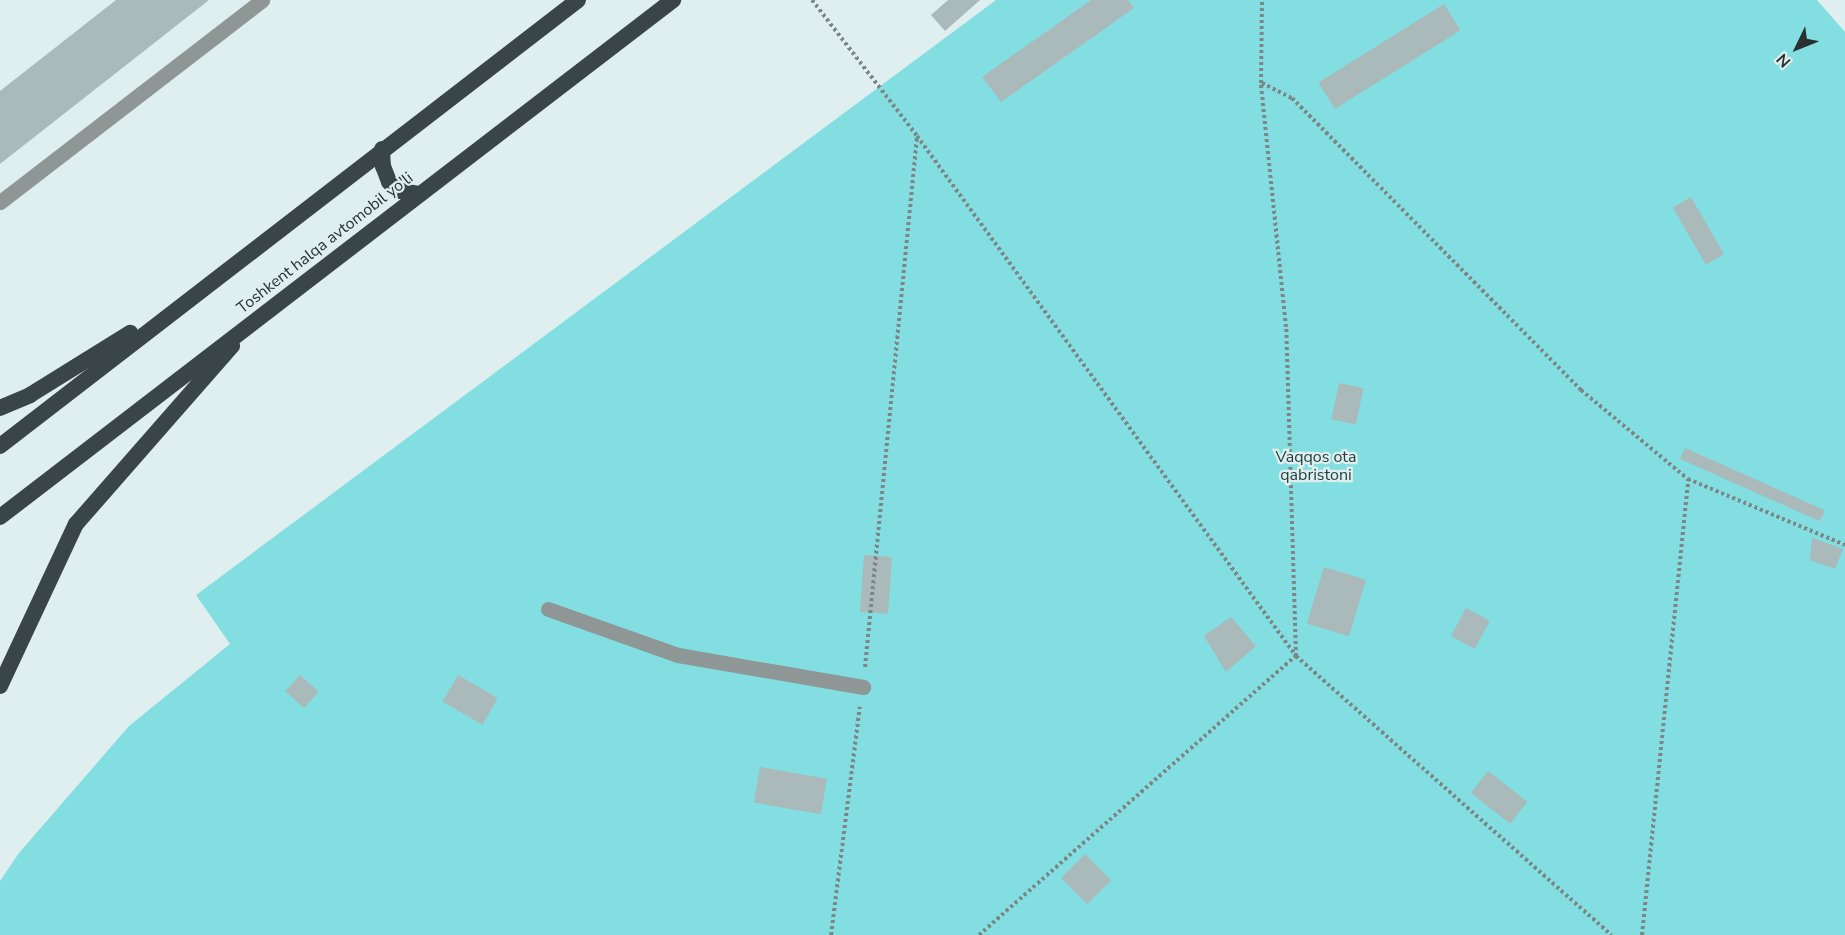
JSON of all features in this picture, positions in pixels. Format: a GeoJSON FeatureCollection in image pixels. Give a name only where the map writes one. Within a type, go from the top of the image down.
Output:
{"type":"FeatureCollection","features":[{"type":"Feature","properties":{"kind":"highway"},"geometry":{"type":"LineString","coordinates":[[0,446],[578,0]]}},
{"type":"Feature","properties":{"kind":"highway","name":"Toshkent halqa avtomobil yo'li"},"geometry":{"type":"LineString","coordinates":[[0,517],[673,0]]}},
{"type":"Feature","properties":{"kind":"highway"},"geometry":{"type":"LineString","coordinates":[[382,149],[382,166],[390,182],[401,191],[419,194]]}},
{"type":"Feature","properties":{"kind":"highway"},"geometry":{"type":"LineString","coordinates":[[1,406],[30,395],[216,278]]}},
{"type":"Feature","properties":{"kind":"highway"},"geometry":{"type":"LineString","coordinates":[[0,686],[76,524],[255,320]]}},
{"type":"Feature","properties":{"kind":"lane"},"geometry":{"type":"LineString","coordinates":[[0,202],[262,0]]}},
{"type":"Feature","properties":{"kind":"lane"},"geometry":{"type":"LineString","coordinates":[[548,609],[678,655],[863,687]]}},
{"type":"Feature","properties":{"kind":"path"},"geometry":{"type":"LineString","coordinates":[[812,0],[917,136],[1296,657],[1611,935]]}},
{"type":"Feature","properties":{"kind":"path"},"geometry":{"type":"LineString","coordinates":[[1262,0],[1261,83],[1286,327],[1296,657]]}},
{"type":"Feature","properties":{"kind":"path"},"geometry":{"type":"LineString","coordinates":[[1261,83],[1292,98],[1581,390],[1688,479],[1845,545]]}},
{"type":"Feature","properties":{"kind":"path"},"geometry":{"type":"LineString","coordinates":[[831,935],[863,687],[917,136]]}},
{"type":"Feature","properties":{"kind":"path"},"geometry":{"type":"LineString","coordinates":[[1642,935],[1688,479]]}},
{"type":"Feature","properties":{"kind":"path"},"geometry":{"type":"LineString","coordinates":[[979,935],[1296,657]]}},
{"type":"Feature","properties":{"kind":"green space","name":"Vaqqos ota qabristoni"},"geometry":{"type":"Polygon","coordinates":[[[996,0],[1817,0],[1845,32],[1845,935],[0,935],[0,881],[19,853],[129,726],[230,644],[196,595],[996,0]]]}},
{"type":"Feature","properties":{"kind":"building"},"geometry":{"type":"Polygon","coordinates":[[[116,0],[209,0],[0,164],[0,91],[116,0]]]}},
{"type":"Feature","properties":{"kind":"building"},"geometry":{"type":"Polygon","coordinates":[[[948,0],[980,0],[945,31],[931,15],[948,0]]]}},
{"type":"Feature","properties":{"kind":"building"},"geometry":{"type":"Polygon","coordinates":[[[1091,0],[1128,0],[1134,8],[1001,102],[982,77],[1091,0]]]}},
{"type":"Feature","properties":{"kind":"building"},"geometry":{"type":"Polygon","coordinates":[[[1444,4],[1460,30],[1335,109],[1318,82],[1444,4]]]}},
{"type":"Feature","properties":{"kind":"building"},"geometry":{"type":"Polygon","coordinates":[[[1691,197],[1724,254],[1706,265],[1673,208],[1691,197]]]}},
{"type":"Feature","properties":{"kind":"building"},"geometry":{"type":"Polygon","coordinates":[[[1339,383],[1363,388],[1356,424],[1331,419],[1339,383]]]}},
{"type":"Feature","properties":{"kind":"building"},"geometry":{"type":"Polygon","coordinates":[[[1685,448],[1825,510],[1820,521],[1680,459],[1685,448]]]}},
{"type":"Feature","properties":{"kind":"building"},"geometry":{"type":"Polygon","coordinates":[[[1812,538],[1843,549],[1835,569],[1810,560],[1812,538]]]}},
{"type":"Feature","properties":{"kind":"building"},"geometry":{"type":"Polygon","coordinates":[[[864,555],[892,557],[888,614],[860,612],[864,555]]]}},
{"type":"Feature","properties":{"kind":"building"},"geometry":{"type":"Polygon","coordinates":[[[1324,567],[1366,580],[1349,636],[1307,623],[1324,567]]]}},
{"type":"Feature","properties":{"kind":"building"},"geometry":{"type":"Polygon","coordinates":[[[1466,608],[1490,621],[1475,649],[1451,636],[1466,608]]]}},
{"type":"Feature","properties":{"kind":"building"},"geometry":{"type":"Polygon","coordinates":[[[1231,617],[1256,646],[1226,672],[1204,636],[1231,617]]]}},
{"type":"Feature","properties":{"kind":"building"},"geometry":{"type":"Polygon","coordinates":[[[300,675],[319,692],[304,708],[285,691],[300,675]]]}},
{"type":"Feature","properties":{"kind":"building"},"geometry":{"type":"Polygon","coordinates":[[[458,675],[498,698],[482,725],[442,702],[458,675]]]}},
{"type":"Feature","properties":{"kind":"building"},"geometry":{"type":"Polygon","coordinates":[[[760,767],[827,779],[821,814],[754,802],[760,767]]]}},
{"type":"Feature","properties":{"kind":"building"},"geometry":{"type":"Polygon","coordinates":[[[1488,771],[1527,802],[1510,824],[1471,793],[1488,771]]]}},
{"type":"Feature","properties":{"kind":"building"},"geometry":{"type":"Polygon","coordinates":[[[1085,854],[1111,880],[1087,904],[1061,878],[1085,854]]]}}]}
